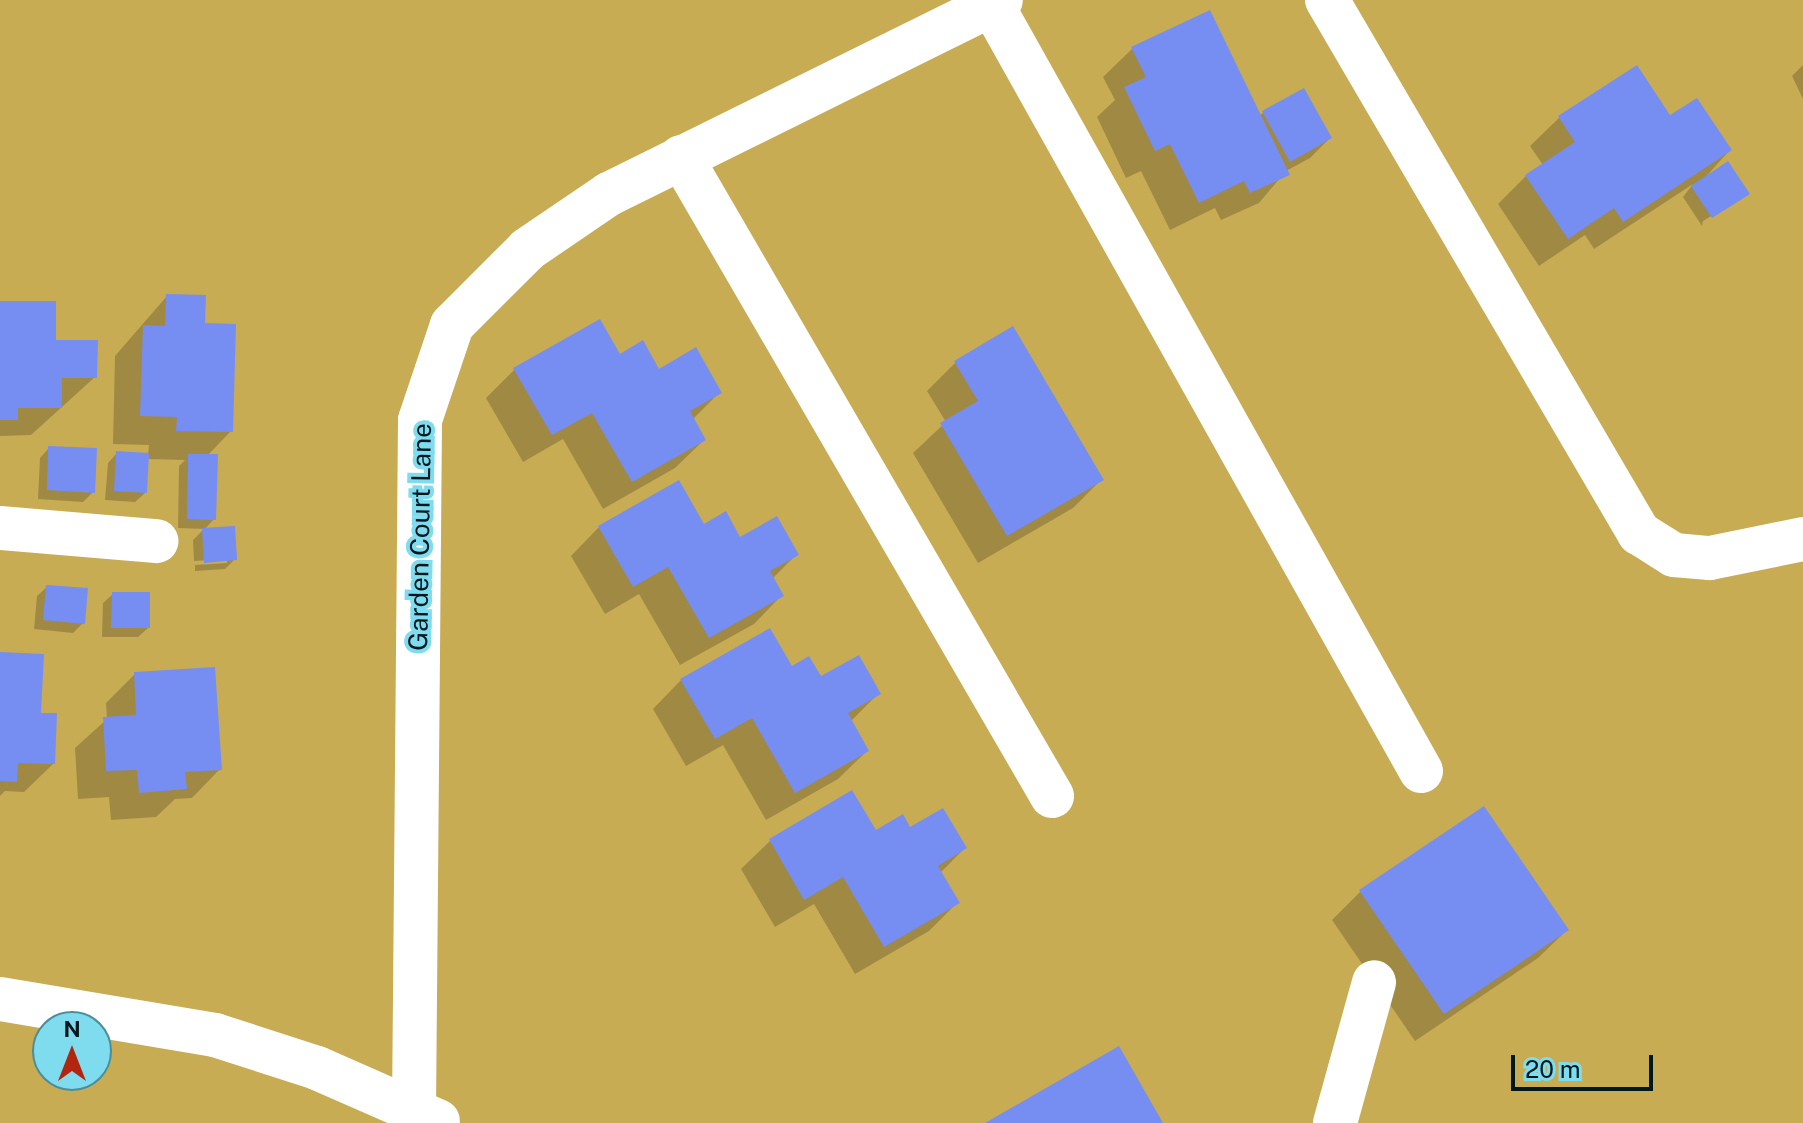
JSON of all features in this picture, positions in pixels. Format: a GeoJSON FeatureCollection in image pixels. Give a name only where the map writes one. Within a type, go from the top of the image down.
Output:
{"type":"FeatureCollection","features":[{"type":"Feature","properties":{"kind":"street"},"geometry":{"type":"LineString","coordinates":[[1327,0],[1639,533],[1674,555],[1710,558],[1803,539]]}},
{"type":"Feature","properties":{"kind":"street"},"geometry":{"type":"LineString","coordinates":[[996,2],[1421,771]]}},
{"type":"Feature","properties":{"kind":"street","name":"Garden Court Lane"},"geometry":{"type":"LineString","coordinates":[[428,1116],[420,420],[452,325],[528,249],[609,194],[996,2]]}},
{"type":"Feature","properties":{"kind":"street"},"geometry":{"type":"LineString","coordinates":[[681,157],[1052,796]]}},
{"type":"Feature","properties":{"kind":"street"},"geometry":{"type":"LineString","coordinates":[[0,528],[156,541]]}},
{"type":"Feature","properties":{"kind":"street"},"geometry":{"type":"LineString","coordinates":[[1335,1123],[1374,982]]}},
{"type":"Feature","properties":{"kind":"street"},"geometry":{"type":"LineString","coordinates":[[0,999],[215,1035],[317,1068],[428,1116]]}},
{"type":"Feature","properties":{"kind":"shaded area"},"geometry":{"type":"Polygon","coordinates":[[[0,0],[1803,0],[1803,1123],[0,1123],[0,0]]]}},
{"type":"Feature","properties":{"kind":"building"},"geometry":{"type":"Polygon","coordinates":[[[1210,10],[1290,175],[1250,193],[1244,181],[1199,203],[1170,144],[1155,151],[1124,87],[1146,77],[1131,47],[1210,10]]]}},
{"type":"Feature","properties":{"kind":"building"},"geometry":{"type":"Polygon","coordinates":[[[1637,65],[1670,115],[1697,98],[1732,150],[1623,222],[1614,208],[1568,239],[1525,175],[1575,142],[1558,116],[1637,65]]]}},
{"type":"Feature","properties":{"kind":"building"},"geometry":{"type":"Polygon","coordinates":[[[1304,88],[1332,138],[1290,162],[1262,111],[1304,88]]]}},
{"type":"Feature","properties":{"kind":"building"},"geometry":{"type":"Polygon","coordinates":[[[1728,161],[1750,194],[1712,218],[1691,186],[1728,161]]]}},
{"type":"Feature","properties":{"kind":"building"},"geometry":{"type":"Polygon","coordinates":[[[166,294],[206,295],[205,323],[236,324],[233,432],[176,431],[177,417],[140,416],[143,325],[165,326],[166,294]]]}},
{"type":"Feature","properties":{"kind":"building"},"geometry":{"type":"Polygon","coordinates":[[[0,301],[56,301],[56,340],[98,340],[97,378],[62,378],[62,408],[18,408],[18,420],[0,420],[0,301]]]}},
{"type":"Feature","properties":{"kind":"building"},"geometry":{"type":"Polygon","coordinates":[[[600,319],[620,354],[643,340],[659,369],[696,347],[722,393],[690,411],[706,440],[632,482],[592,413],[552,435],[513,368],[600,319]]]}},
{"type":"Feature","properties":{"kind":"building"},"geometry":{"type":"Polygon","coordinates":[[[1013,326],[1104,480],[1007,536],[940,423],[978,401],[954,361],[1013,326]]]}},
{"type":"Feature","properties":{"kind":"building"},"geometry":{"type":"Polygon","coordinates":[[[48,446],[97,448],[95,493],[47,490],[48,446]]]}},
{"type":"Feature","properties":{"kind":"building"},"geometry":{"type":"Polygon","coordinates":[[[116,451],[149,453],[147,493],[114,491],[116,451]]]}},
{"type":"Feature","properties":{"kind":"building"},"geometry":{"type":"Polygon","coordinates":[[[188,454],[218,454],[216,520],[187,519],[188,454]]]}},
{"type":"Feature","properties":{"kind":"building"},"geometry":{"type":"Polygon","coordinates":[[[679,480],[704,524],[726,511],[740,537],[777,516],[799,555],[770,571],[784,596],[709,638],[668,567],[633,587],[598,526],[679,480]]]}},
{"type":"Feature","properties":{"kind":"building"},"geometry":{"type":"Polygon","coordinates":[[[235,526],[237,560],[204,563],[202,528],[235,526]]]}},
{"type":"Feature","properties":{"kind":"building"},"geometry":{"type":"Polygon","coordinates":[[[46,585],[88,588],[85,624],[43,620],[46,585]]]}},
{"type":"Feature","properties":{"kind":"building"},"geometry":{"type":"Polygon","coordinates":[[[112,592],[150,592],[150,628],[111,628],[112,592]]]}},
{"type":"Feature","properties":{"kind":"building"},"geometry":{"type":"Polygon","coordinates":[[[770,628],[792,666],[809,656],[821,676],[859,655],[881,694],[848,713],[869,751],[795,793],[752,718],[715,739],[680,679],[770,628]]]}},
{"type":"Feature","properties":{"kind":"building"},"geometry":{"type":"Polygon","coordinates":[[[0,652],[44,654],[41,713],[57,713],[55,764],[18,763],[17,782],[0,781],[0,652]]]}},
{"type":"Feature","properties":{"kind":"building"},"geometry":{"type":"Polygon","coordinates":[[[215,667],[222,770],[185,772],[187,789],[139,793],[137,770],[106,771],[103,717],[136,715],[134,672],[215,667]]]}},
{"type":"Feature","properties":{"kind":"building"},"geometry":{"type":"Polygon","coordinates":[[[852,790],[876,830],[903,814],[910,827],[943,808],[967,848],[938,866],[960,903],[884,947],[843,877],[804,900],[769,839],[852,790]]]}},
{"type":"Feature","properties":{"kind":"building"},"geometry":{"type":"Polygon","coordinates":[[[1484,806],[1569,930],[1444,1014],[1359,890],[1484,806]]]}},
{"type":"Feature","properties":{"kind":"building"},"geometry":{"type":"Polygon","coordinates":[[[1119,1046],[1163,1123],[985,1123],[1119,1046]]]}}]}
